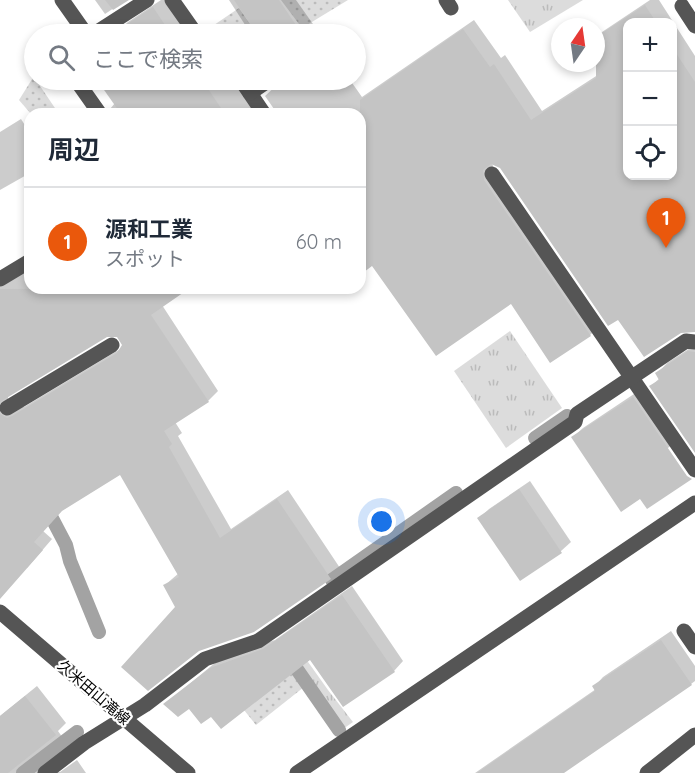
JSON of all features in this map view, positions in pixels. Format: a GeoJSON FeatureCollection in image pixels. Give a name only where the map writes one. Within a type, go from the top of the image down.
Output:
{"type":"FeatureCollection","features":[{"type":"Feature","properties":{"kind":"street"},"geometry":{"type":"LineString","coordinates":[[62,0],[79,24]]}},
{"type":"Feature","properties":{"kind":"street"},"geometry":{"type":"LineString","coordinates":[[110,24],[147,0]]}},
{"type":"Feature","properties":{"kind":"street"},"geometry":{"type":"LineString","coordinates":[[172,0],[189,24]]}},
{"type":"Feature","properties":{"kind":"street"},"geometry":{"type":"LineString","coordinates":[[682,6],[695,26]]}},
{"type":"Feature","properties":{"kind":"street"},"geometry":{"type":"LineString","coordinates":[[83,90],[96,108]]}},
{"type":"Feature","properties":{"kind":"street"},"geometry":{"type":"LineString","coordinates":[[248,90],[260,108]]}},
{"type":"Feature","properties":{"kind":"street"},"geometry":{"type":"LineString","coordinates":[[250,93],[254,90]]}},
{"type":"Feature","properties":{"kind":"street"},"geometry":{"type":"LineString","coordinates":[[492,174],[695,470]]}},
{"type":"Feature","properties":{"kind":"street"},"geometry":{"type":"LineString","coordinates":[[0,279],[24,265]]}},
{"type":"Feature","properties":{"kind":"street"},"geometry":{"type":"LineString","coordinates":[[45,773],[205,659],[258,641],[575,422],[577,414],[690,342]]}},
{"type":"Feature","properties":{"kind":"street"},"geometry":{"type":"LineString","coordinates":[[7,408],[112,345]]}},
{"type":"Feature","properties":{"kind":"street"},"geometry":{"type":"LineString","coordinates":[[297,773],[695,504]]}},
{"type":"Feature","properties":{"kind":"street","name":"久米田山滝線"},"geometry":{"type":"LineString","coordinates":[[0,612],[188,773]]}},
{"type":"Feature","properties":{"kind":"street"},"geometry":{"type":"LineString","coordinates":[[684,631],[695,647]]}},
{"type":"Feature","properties":{"kind":"street"},"geometry":{"type":"LineString","coordinates":[[647,773],[695,735]]}},
{"type":"Feature","properties":{"kind":"green space"},"geometry":{"type":"Polygon","coordinates":[[[281,0],[348,0],[309,24],[299,24],[281,0]]]}},
{"type":"Feature","properties":{"kind":"green space"},"geometry":{"type":"Polygon","coordinates":[[[508,0],[583,0],[551,18],[530,32],[508,0]]]}},
{"type":"Feature","properties":{"kind":"green space"},"geometry":{"type":"Polygon","coordinates":[[[239,8],[250,24],[215,24],[239,8]]]}},
{"type":"Feature","properties":{"kind":"green space"},"geometry":{"type":"Polygon","coordinates":[[[25,90],[43,90],[55,108],[26,108],[19,100],[25,90]]]}},
{"type":"Feature","properties":{"kind":"green space"},"geometry":{"type":"Polygon","coordinates":[[[510,331],[562,408],[506,448],[454,371],[510,331]]]}},
{"type":"Feature","properties":{"kind":"green space"},"geometry":{"type":"Polygon","coordinates":[[[291,638],[353,722],[343,729],[284,643],[291,638]]]}},
{"type":"Feature","properties":{"kind":"green space"},"geometry":{"type":"Polygon","coordinates":[[[294,672],[304,687],[256,725],[244,710],[294,672]]]}},
{"type":"Feature","properties":{"kind":"building"},"geometry":{"type":"Polygon","coordinates":[[[105,0],[129,0],[113,10],[105,0]]]}},
{"type":"Feature","properties":{"kind":"building"},"geometry":{"type":"Polygon","coordinates":[[[234,0],[279,0],[295,24],[250,24],[234,0]]]}},
{"type":"Feature","properties":{"kind":"building"},"geometry":{"type":"Polygon","coordinates":[[[645,5],[653,18],[625,18],[645,5]]]}},
{"type":"Feature","properties":{"kind":"building"},"geometry":{"type":"Polygon","coordinates":[[[153,7],[164,24],[127,24],[153,7]]]}},
{"type":"Feature","properties":{"kind":"building"},"geometry":{"type":"Polygon","coordinates":[[[623,19],[623,180],[677,180],[677,55],[695,82],[695,332],[681,333],[644,357],[618,320],[608,326],[500,168],[491,164],[483,170],[484,180],[591,336],[550,363],[511,304],[436,356],[372,266],[366,270],[366,108],[360,108],[360,100],[463,29],[490,67],[494,64],[531,120],[596,78],[596,72],[605,72],[605,31],[623,19]]]}},
{"type":"Feature","properties":{"kind":"building"},"geometry":{"type":"Polygon","coordinates":[[[104,90],[209,90],[221,108],[117,108],[104,90]]]}},
{"type":"Feature","properties":{"kind":"building"},"geometry":{"type":"Polygon","coordinates":[[[0,289],[24,289],[24,294],[181,294],[151,315],[209,402],[164,431],[172,444],[169,447],[220,538],[277,499],[331,579],[254,632],[199,651],[148,691],[121,667],[175,607],[163,585],[179,577],[120,475],[62,511],[34,542],[43,550],[0,599],[0,414],[7,418],[12,416],[117,353],[122,345],[117,337],[107,337],[0,402],[0,289]]]}},
{"type":"Feature","properties":{"kind":"building"},"geometry":{"type":"Polygon","coordinates":[[[688,351],[695,352],[695,453],[649,386],[659,380],[655,373],[688,351]]]}},
{"type":"Feature","properties":{"kind":"building"},"geometry":{"type":"Polygon","coordinates":[[[633,397],[687,476],[692,479],[647,509],[640,499],[621,512],[571,437],[633,397]]]}},
{"type":"Feature","properties":{"kind":"building"},"geometry":{"type":"Polygon","coordinates":[[[519,489],[562,553],[520,581],[477,518],[519,489]]]}},
{"type":"Feature","properties":{"kind":"building"},"geometry":{"type":"Polygon","coordinates":[[[342,595],[395,672],[343,707],[310,660],[221,729],[211,717],[201,724],[189,709],[178,717],[163,704],[210,668],[263,649],[342,595]]]}},
{"type":"Feature","properties":{"kind":"building"},"geometry":{"type":"Polygon","coordinates":[[[661,640],[692,685],[564,773],[477,773],[595,691],[592,686],[661,640]]]}},
{"type":"Feature","properties":{"kind":"building"},"geometry":{"type":"Polygon","coordinates":[[[25,696],[56,735],[8,773],[0,773],[0,716],[25,696]]]}},
{"type":"Feature","properties":{"kind":"waterway"},"geometry":{"type":"LineString","coordinates":[[535,438],[567,416]]}},
{"type":"Feature","properties":{"kind":"waterway"},"geometry":{"type":"LineString","coordinates":[[332,580],[456,493]]}},
{"type":"Feature","properties":{"kind":"waterway"},"geometry":{"type":"LineString","coordinates":[[45,505],[66,545],[70,561],[99,632]]}},
{"type":"Feature","properties":{"kind":"waterway"},"geometry":{"type":"LineString","coordinates":[[287,655],[339,730]]}},
{"type":"Feature","properties":{"kind":"waterway"},"geometry":{"type":"LineString","coordinates":[[23,773],[77,732]]}},
{"type":"Feature","properties":{"kind":"place","name":"源和工業"},"geometry":{"type":"Point","coordinates":[666,248]}}]}
